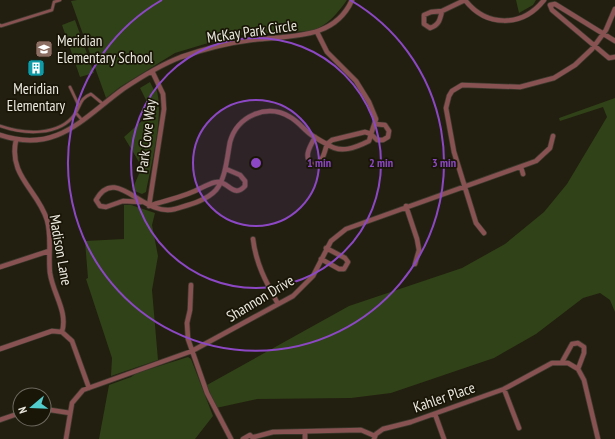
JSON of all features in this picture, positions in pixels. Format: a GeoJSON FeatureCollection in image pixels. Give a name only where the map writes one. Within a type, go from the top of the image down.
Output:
{"type":"FeatureCollection","features":[{"type":"Feature","properties":{"kind":"street","name":"McKay Park Circle"},"geometry":{"type":"LineString","coordinates":[[0,135],[16,140],[35,141],[55,137],[82,121],[152,71],[179,58],[215,46],[248,40],[300,36],[317,32],[339,19],[352,0]]}},
{"type":"Feature","properties":{"kind":"street"},"geometry":{"type":"LineString","coordinates":[[442,12],[440,22],[435,26],[430,28],[424,24],[424,15],[431,12],[442,12],[465,0],[482,16],[489,19],[505,21],[528,15],[544,0],[550,5],[552,10],[594,47],[609,58],[615,57]]}},
{"type":"Feature","properties":{"kind":"street"},"geometry":{"type":"LineString","coordinates":[[550,5],[555,4],[615,41]]}},
{"type":"Feature","properties":{"kind":"street"},"geometry":{"type":"LineString","coordinates":[[484,233],[476,223],[454,152],[446,108],[446,95],[462,85],[508,88],[543,82],[575,65],[594,47],[603,34],[615,9]]}},
{"type":"Feature","properties":{"kind":"street"},"geometry":{"type":"LineString","coordinates":[[569,25],[575,17]]}},
{"type":"Feature","properties":{"kind":"street"},"geometry":{"type":"LineString","coordinates":[[141,202],[123,201],[106,206],[100,206],[96,200],[100,192],[109,187],[119,187],[141,202],[164,211],[190,204],[212,194],[217,189],[226,168],[230,143],[235,131],[244,120],[256,113],[271,111],[286,114],[297,121],[315,137],[334,149],[345,150],[369,141],[375,124],[375,114],[363,90],[347,71],[327,52],[317,32]]}},
{"type":"Feature","properties":{"kind":"street","name":"Park Cove Way"},"geometry":{"type":"LineString","coordinates":[[149,206],[164,109],[163,94],[152,71]]}},
{"type":"Feature","properties":{"kind":"street"},"geometry":{"type":"LineString","coordinates":[[315,137],[307,154],[307,160],[312,165],[318,164],[322,160],[327,144],[332,140],[365,132],[371,134],[377,140],[383,140],[388,137],[389,130],[385,125],[375,124]]}},
{"type":"Feature","properties":{"kind":"street","name":"Shannon Drive"},"geometry":{"type":"LineString","coordinates":[[66,439],[70,413],[75,398],[89,388],[192,351],[292,296],[307,283],[326,248],[338,234],[346,229],[406,206],[536,161],[547,153],[553,136]]}},
{"type":"Feature","properties":{"kind":"street","name":"Madison Lane"},"geometry":{"type":"LineString","coordinates":[[16,140],[14,149],[15,164],[46,217],[52,279],[64,316],[62,332]]}},
{"type":"Feature","properties":{"kind":"street"},"geometry":{"type":"LineString","coordinates":[[521,167],[523,174]]}},
{"type":"Feature","properties":{"kind":"street"},"geometry":{"type":"LineString","coordinates":[[149,206],[220,182],[236,191],[242,190],[245,186],[245,181],[240,175],[226,168]]}},
{"type":"Feature","properties":{"kind":"street"},"geometry":{"type":"LineString","coordinates":[[406,206],[419,250],[414,264]]}},
{"type":"Feature","properties":{"kind":"street"},"geometry":{"type":"LineString","coordinates":[[253,239],[257,262],[278,304]]}},
{"type":"Feature","properties":{"kind":"street"},"geometry":{"type":"LineString","coordinates":[[321,259],[339,269],[344,269],[347,266],[348,262],[345,258],[326,248]]}},
{"type":"Feature","properties":{"kind":"street"},"geometry":{"type":"LineString","coordinates":[[0,267],[49,251]]}},
{"type":"Feature","properties":{"kind":"street"},"geometry":{"type":"LineString","coordinates":[[191,285],[187,331],[192,351],[206,393],[231,439]]}},
{"type":"Feature","properties":{"kind":"street"},"geometry":{"type":"LineString","coordinates":[[0,349],[52,331],[62,332],[72,341],[89,388]]}},
{"type":"Feature","properties":{"kind":"street"},"geometry":{"type":"LineString","coordinates":[[578,369],[585,350],[578,343],[574,343],[569,346],[562,362],[573,365],[578,369],[584,380],[598,439]]}},
{"type":"Feature","properties":{"kind":"street","name":"Kahler Place"},"geometry":{"type":"LineString","coordinates":[[243,439],[250,435],[254,438],[267,433],[361,430],[374,438],[386,428],[404,424],[504,390],[549,365],[562,362]]}},
{"type":"Feature","properties":{"kind":"street"},"geometry":{"type":"LineString","coordinates":[[504,390],[520,428]]}},
{"type":"Feature","properties":{"kind":"street"},"geometry":{"type":"LineString","coordinates":[[52,410],[70,413]]}},
{"type":"Feature","properties":{"kind":"street"},"geometry":{"type":"LineString","coordinates":[[435,414],[444,439]]}},
{"type":"Feature","properties":{"kind":"street"},"geometry":{"type":"LineString","coordinates":[[0,420],[12,416]]}},
{"type":"Feature","properties":{"kind":"street"},"geometry":{"type":"LineString","coordinates":[[288,432],[288,439]]}},
{"type":"Feature","properties":{"kind":"street"},"geometry":{"type":"LineString","coordinates":[[305,432],[305,439]]}},
{"type":"Feature","properties":{"kind":"lane"},"geometry":{"type":"LineString","coordinates":[[0,25],[2,26],[52,10],[54,2],[60,0]]}},
{"type":"Feature","properties":{"kind":"lane"},"geometry":{"type":"LineString","coordinates":[[70,87],[79,106]]}},
{"type":"Feature","properties":{"kind":"lane"},"geometry":{"type":"LineString","coordinates":[[0,126],[12,130],[34,133],[56,128],[69,121],[76,113],[82,99],[92,94],[103,105]]}},
{"type":"Feature","properties":{"kind":"lane"},"geometry":{"type":"LineString","coordinates":[[76,113],[82,121]]}},
{"type":"Feature","properties":{"kind":"green space"},"geometry":{"type":"Polygon","coordinates":[[[347,0],[331,19],[317,29],[311,31],[250,34],[228,37],[175,53],[120,87],[106,98],[71,1],[347,0]]]}},
{"type":"Feature","properties":{"kind":"green space"},"geometry":{"type":"Polygon","coordinates":[[[516,0],[536,0],[533,5],[519,13],[516,0]]]}},
{"type":"Feature","properties":{"kind":"green space"},"geometry":{"type":"Polygon","coordinates":[[[75,20],[94,73],[80,77],[62,25],[75,20]]]}},
{"type":"Feature","properties":{"kind":"green space"},"geometry":{"type":"Polygon","coordinates":[[[150,82],[154,90],[156,88],[159,111],[158,125],[146,192],[142,194],[132,190],[142,167],[124,137],[152,112],[140,88],[150,82]]]}},
{"type":"Feature","properties":{"kind":"green space"},"geometry":{"type":"Polygon","coordinates":[[[615,98],[615,312],[610,300],[600,293],[583,298],[536,334],[494,358],[391,393],[351,398],[257,399],[216,408],[207,385],[349,306],[462,268],[505,244],[544,212],[567,184],[607,117],[603,107],[560,121],[559,118],[615,98]]]}},
{"type":"Feature","properties":{"kind":"green space"},"geometry":{"type":"Polygon","coordinates":[[[124,205],[131,205],[155,213],[152,225],[158,256],[152,290],[158,360],[111,376],[112,358],[86,279],[88,278],[85,241],[124,239],[124,205]]]}},
{"type":"Feature","properties":{"kind":"green space"},"geometry":{"type":"Polygon","coordinates":[[[188,357],[191,359],[213,416],[195,439],[99,439],[109,385],[131,377],[137,373],[188,357]]]}},
{"type":"Feature","properties":{"kind":"place","name":"Meridian Elementary School"},"geometry":{"type":"Point","coordinates":[44,49]}},
{"type":"Feature","properties":{"kind":"place","name":"Meridian Elementary"},"geometry":{"type":"Point","coordinates":[36,68]}}]}
